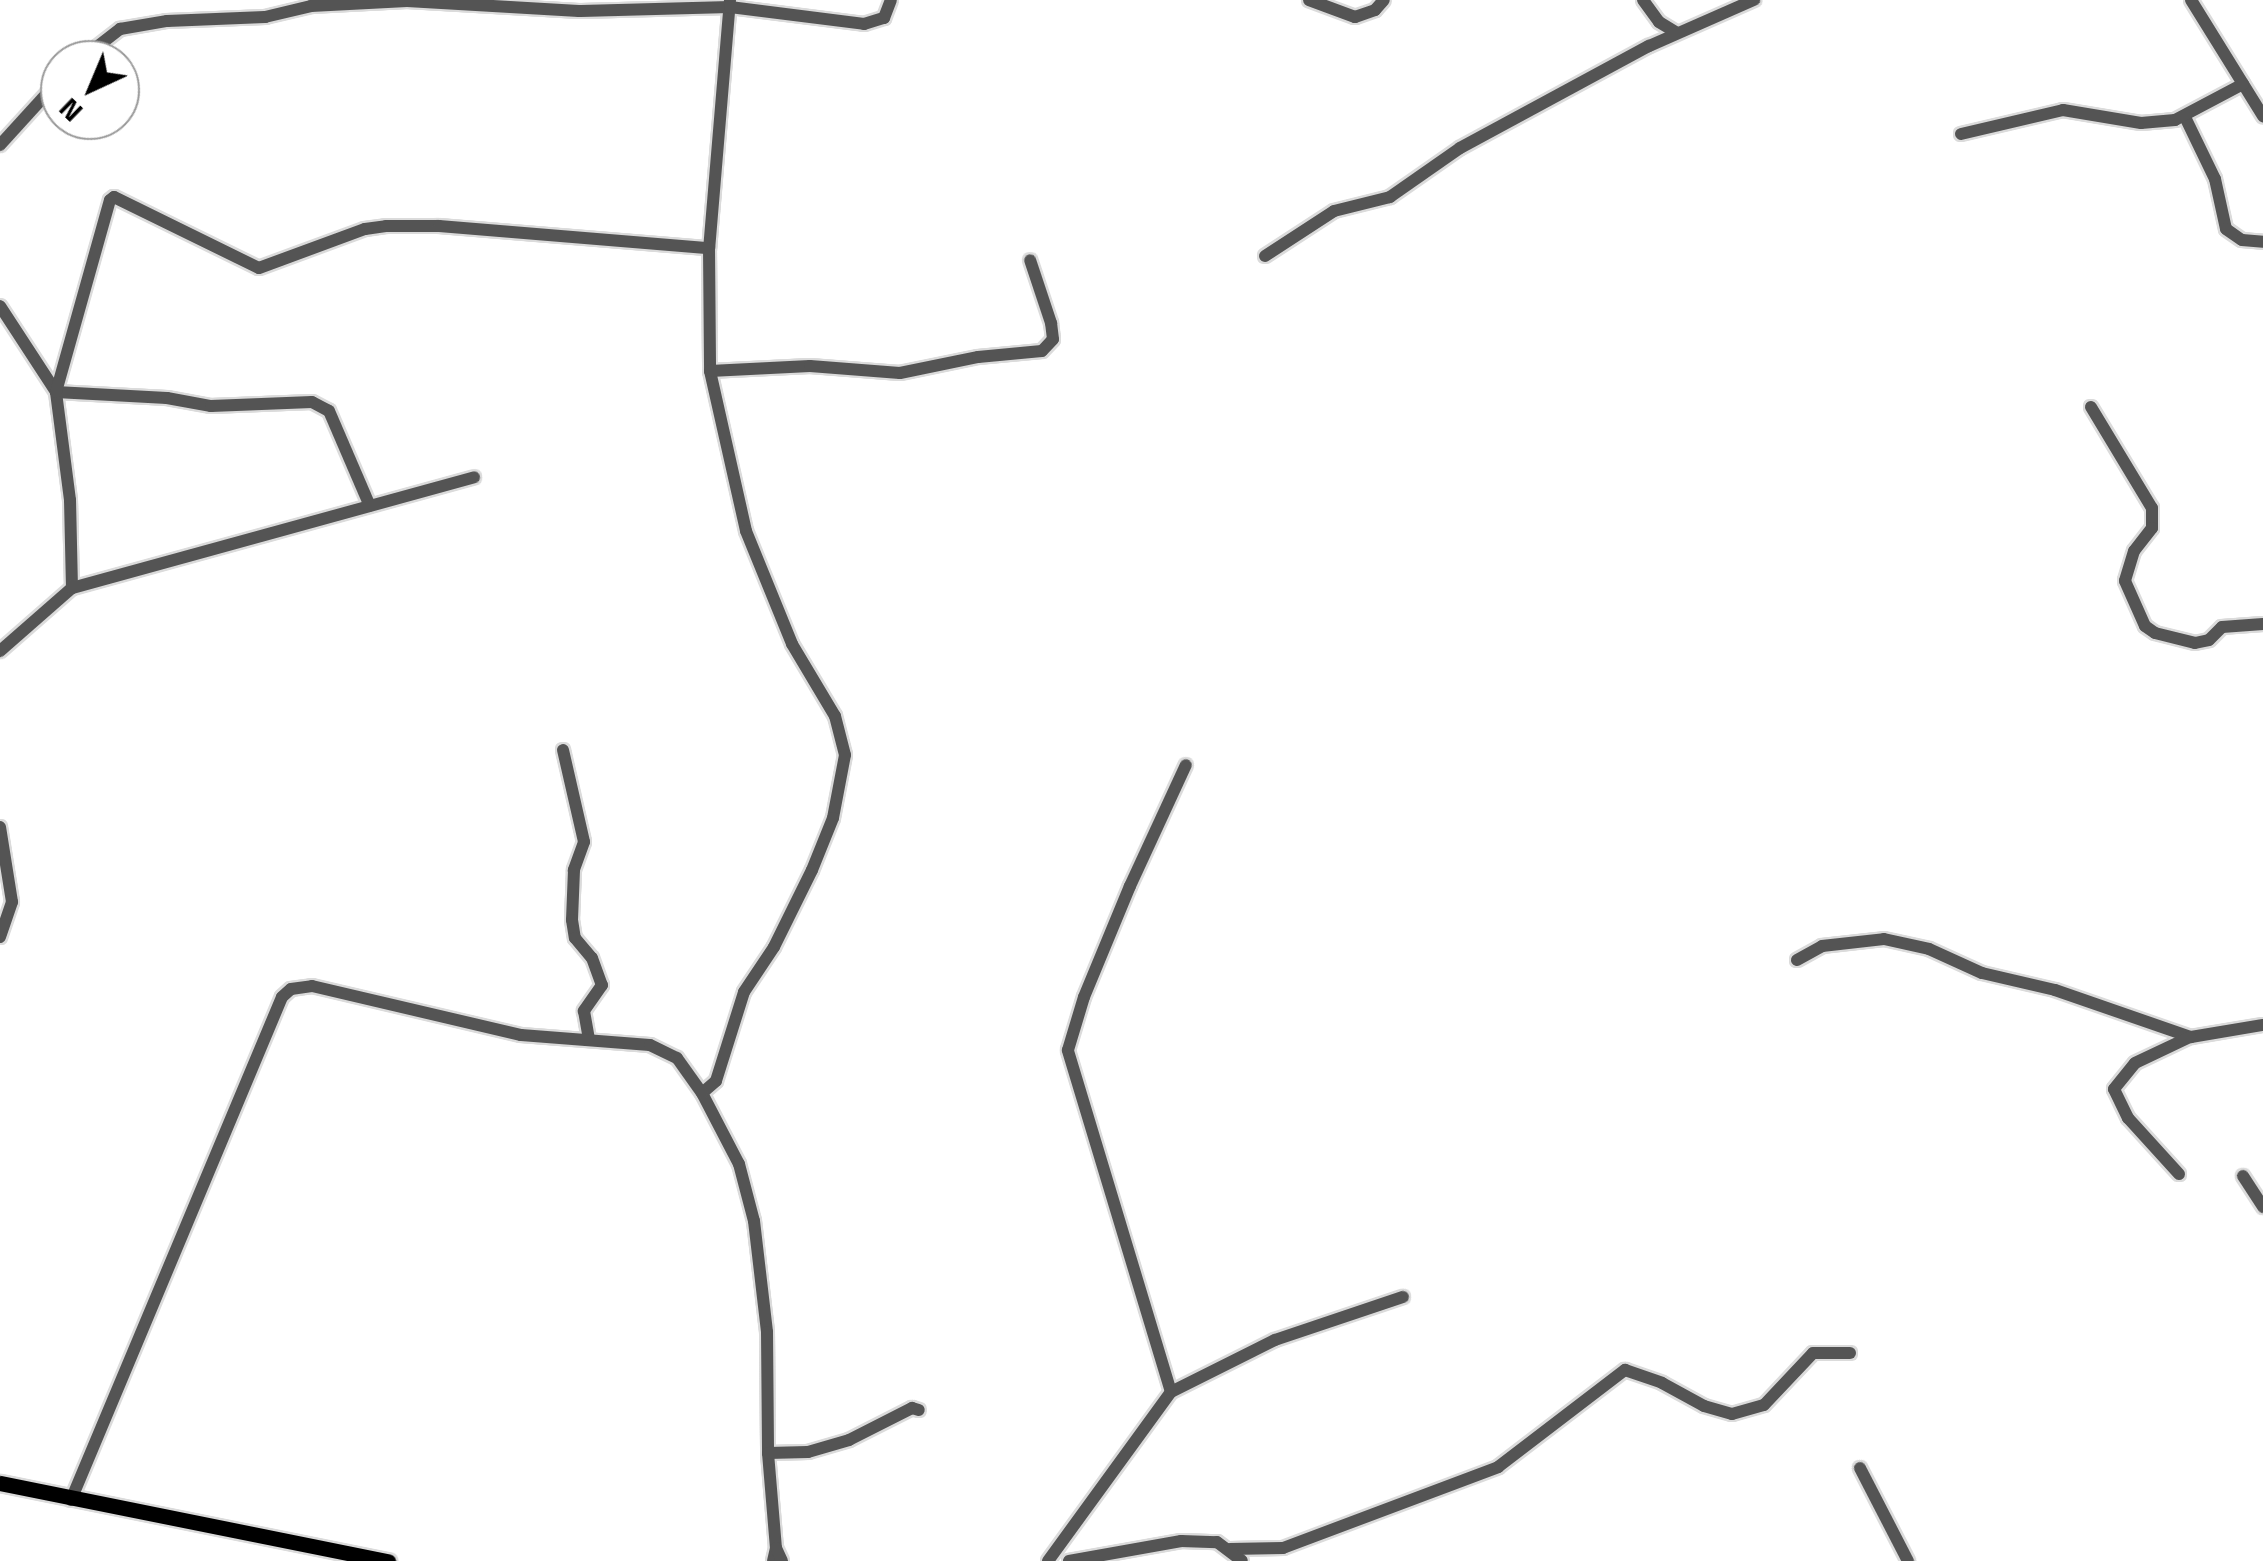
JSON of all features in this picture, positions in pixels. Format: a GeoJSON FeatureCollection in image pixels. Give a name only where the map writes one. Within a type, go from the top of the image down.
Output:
{"type":"FeatureCollection","features":[{"type":"Feature","properties":{"kind":"main road"},"geometry":{"type":"LineString","coordinates":[[0,1483],[388,1561]]}},
{"type":"Feature","properties":{"kind":"street"},"geometry":{"type":"LineString","coordinates":[[106,40],[120,29],[167,21],[265,17],[311,6],[407,1],[579,10],[730,4],[864,24],[884,18],[891,0]]}},
{"type":"Feature","properties":{"kind":"street"},"geometry":{"type":"LineString","coordinates":[[1308,0],[1355,17],[1375,10],[1384,0]]}},
{"type":"Feature","properties":{"kind":"street"},"geometry":{"type":"LineString","coordinates":[[1642,0],[1659,22],[1676,34]]}},
{"type":"Feature","properties":{"kind":"street"},"geometry":{"type":"LineString","coordinates":[[1265,256],[1334,211],[1390,197],[1460,148],[1676,34],[1754,0]]}},
{"type":"Feature","properties":{"kind":"street"},"geometry":{"type":"LineString","coordinates":[[2191,0],[2263,116]]}},
{"type":"Feature","properties":{"kind":"street"},"geometry":{"type":"LineString","coordinates":[[702,1093],[716,1082],[744,992],[774,947],[812,870],[833,818],[845,755],[835,716],[792,644],[746,531],[710,372],[709,248],[730,4]]}},
{"type":"Feature","properties":{"kind":"street"},"geometry":{"type":"LineString","coordinates":[[1961,134],[2063,110],[2141,122],[2185,116],[2243,84]]}},
{"type":"Feature","properties":{"kind":"street"},"geometry":{"type":"LineString","coordinates":[[0,145],[40,101]]}},
{"type":"Feature","properties":{"kind":"street"},"geometry":{"type":"LineString","coordinates":[[2185,116],[2215,179],[2226,229],[2242,240],[2263,242]]}},
{"type":"Feature","properties":{"kind":"street"},"geometry":{"type":"LineString","coordinates":[[72,588],[70,500],[56,392],[114,197],[259,268],[364,229],[386,226],[709,248]]}},
{"type":"Feature","properties":{"kind":"street"},"geometry":{"type":"LineString","coordinates":[[710,372],[810,366],[900,373],[978,357],[1042,351],[1053,338],[1052,323],[1030,260]]}},
{"type":"Feature","properties":{"kind":"street"},"geometry":{"type":"LineString","coordinates":[[0,306],[56,392]]}},
{"type":"Feature","properties":{"kind":"street"},"geometry":{"type":"LineString","coordinates":[[56,392],[167,398],[211,406],[312,402],[330,411],[370,506]]}},
{"type":"Feature","properties":{"kind":"street"},"geometry":{"type":"LineString","coordinates":[[2092,407],[2152,508],[2152,528],[2134,551],[2125,581],[2145,626],[2155,634],[2194,643],[2209,640],[2222,627],[2263,624]]}},
{"type":"Feature","properties":{"kind":"street"},"geometry":{"type":"LineString","coordinates":[[0,651],[72,588],[474,476]]}},
{"type":"Feature","properties":{"kind":"street"},"geometry":{"type":"LineString","coordinates":[[564,750],[584,842],[574,870],[572,920],[575,938],[592,958],[602,984],[584,1011],[589,1038]]}},
{"type":"Feature","properties":{"kind":"street"},"geometry":{"type":"LineString","coordinates":[[1171,1392],[1068,1050],[1114,923],[1186,765]]}},
{"type":"Feature","properties":{"kind":"street"},"geometry":{"type":"LineString","coordinates":[[0,828],[12,902],[0,937]]}},
{"type":"Feature","properties":{"kind":"street"},"geometry":{"type":"LineString","coordinates":[[1797,960],[1822,946],[1884,939],[1928,949],[1982,973],[2055,990],[2191,1037]]}},
{"type":"Feature","properties":{"kind":"street"},"geometry":{"type":"LineString","coordinates":[[71,1500],[282,997],[291,989],[312,986],[522,1035],[650,1045],[678,1058],[702,1093],[739,1164],[754,1221],[767,1332],[768,1454],[777,1557]]}},
{"type":"Feature","properties":{"kind":"street"},"geometry":{"type":"LineString","coordinates":[[2179,1174],[2128,1118],[2114,1088],[2135,1063],[2191,1037],[2263,1025]]}},
{"type":"Feature","properties":{"kind":"street"},"geometry":{"type":"LineString","coordinates":[[2243,1176],[2263,1207]]}},
{"type":"Feature","properties":{"kind":"street"},"geometry":{"type":"LineString","coordinates":[[1048,1561],[1171,1392],[1275,1340],[1403,1297]]}},
{"type":"Feature","properties":{"kind":"street"},"geometry":{"type":"LineString","coordinates":[[1230,1549],[1282,1548],[1498,1468],[1625,1370],[1662,1382],[1704,1406],[1732,1414],[1764,1405],[1813,1352],[1850,1353]]}},
{"type":"Feature","properties":{"kind":"street"},"geometry":{"type":"LineString","coordinates":[[768,1454],[808,1452],[835,1444],[912,1408],[918,1410]]}},
{"type":"Feature","properties":{"kind":"street"},"geometry":{"type":"LineString","coordinates":[[1860,1468],[1908,1561]]}},
{"type":"Feature","properties":{"kind":"street"},"geometry":{"type":"LineString","coordinates":[[1070,1561],[1181,1541],[1216,1542],[1242,1561]]}}]}
